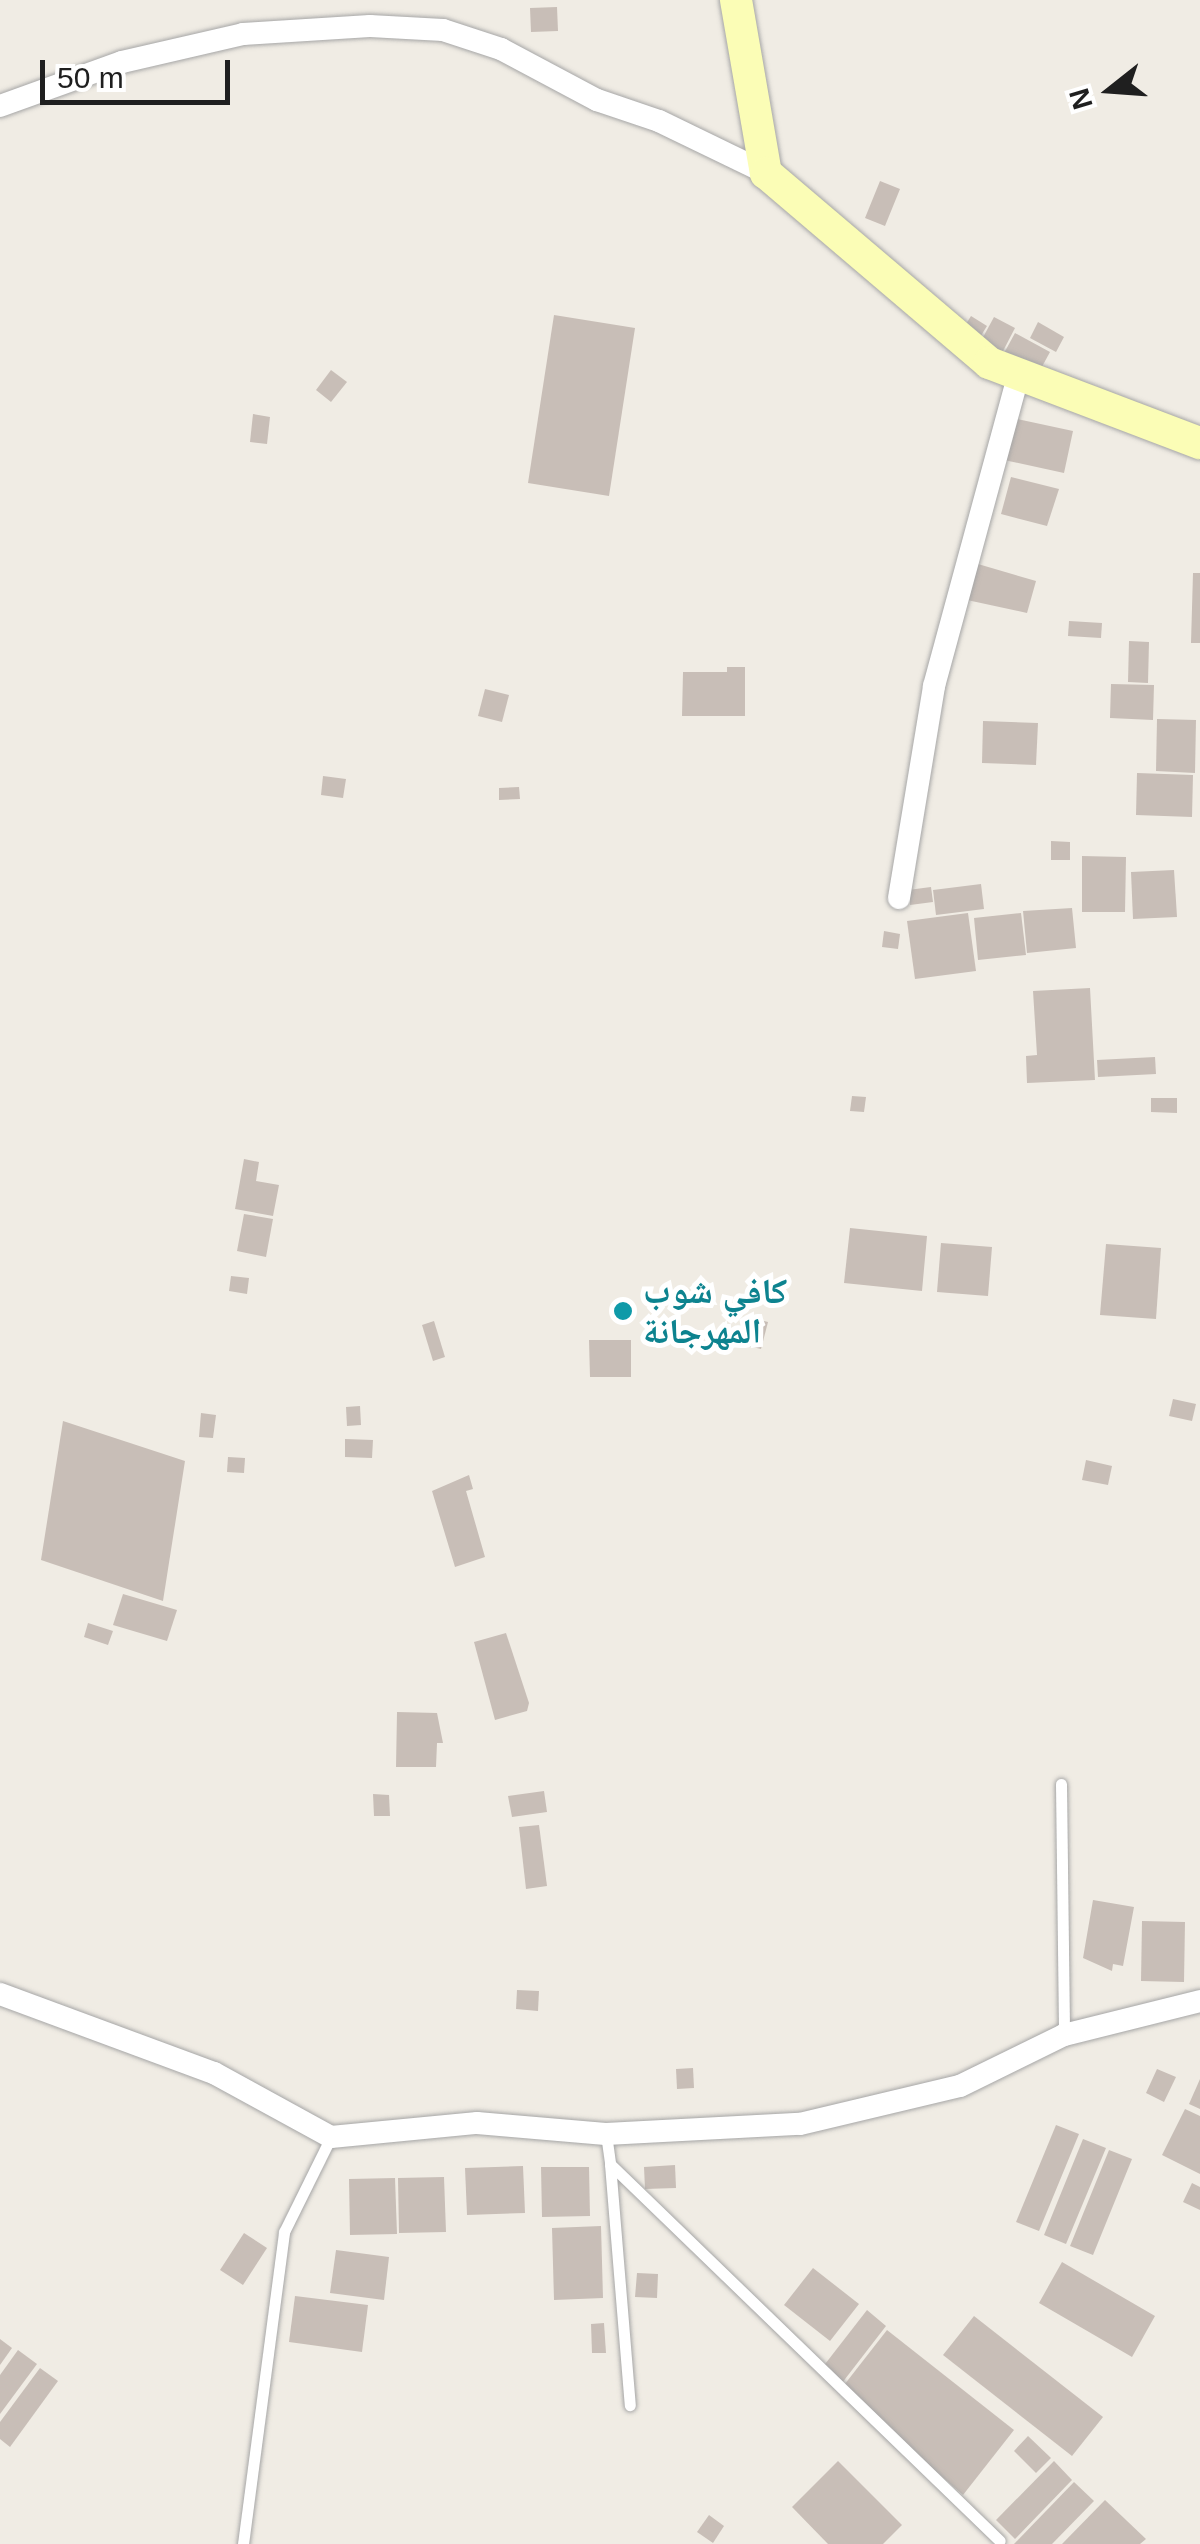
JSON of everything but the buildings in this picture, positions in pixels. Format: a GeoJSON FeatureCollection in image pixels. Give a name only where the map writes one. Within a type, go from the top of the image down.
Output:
{"type":"FeatureCollection","features":[{"type":"Feature","properties":{"kind":"street"},"geometry":{"type":"LineString","coordinates":[[736,0],[766,173]]}},
{"type":"Feature","properties":{"kind":"street"},"geometry":{"type":"LineString","coordinates":[[0,106],[122,62],[243,34],[370,26],[443,30],[501,49],[597,100],[659,121],[766,173],[989,362],[1200,443]]}},
{"type":"Feature","properties":{"kind":"street"},"geometry":{"type":"LineString","coordinates":[[899,898],[934,686],[1019,374]]}},
{"type":"Feature","properties":{"kind":"street"},"geometry":{"type":"LineString","coordinates":[[0,1994],[214,2072],[331,2138],[476,2123],[606,2134],[800,2124],[960,2086],[1064,2036],[1200,2001]]}},
{"type":"Feature","properties":{"kind":"lane"},"geometry":{"type":"LineString","coordinates":[[1061,1784],[1064,2036]]}},
{"type":"Feature","properties":{"kind":"lane"},"geometry":{"type":"LineString","coordinates":[[606,2134],[630,2405]]}},
{"type":"Feature","properties":{"kind":"lane"},"geometry":{"type":"LineString","coordinates":[[243,2544],[284,2232],[331,2138]]}},
{"type":"Feature","properties":{"kind":"lane"},"geometry":{"type":"LineString","coordinates":[[610,2164],[1000,2541]]}},
{"type":"Feature","properties":{"kind":"place","name":"كافي شوب المهرجانة"},"geometry":{"type":"Point","coordinates":[623,1311]}}]}
